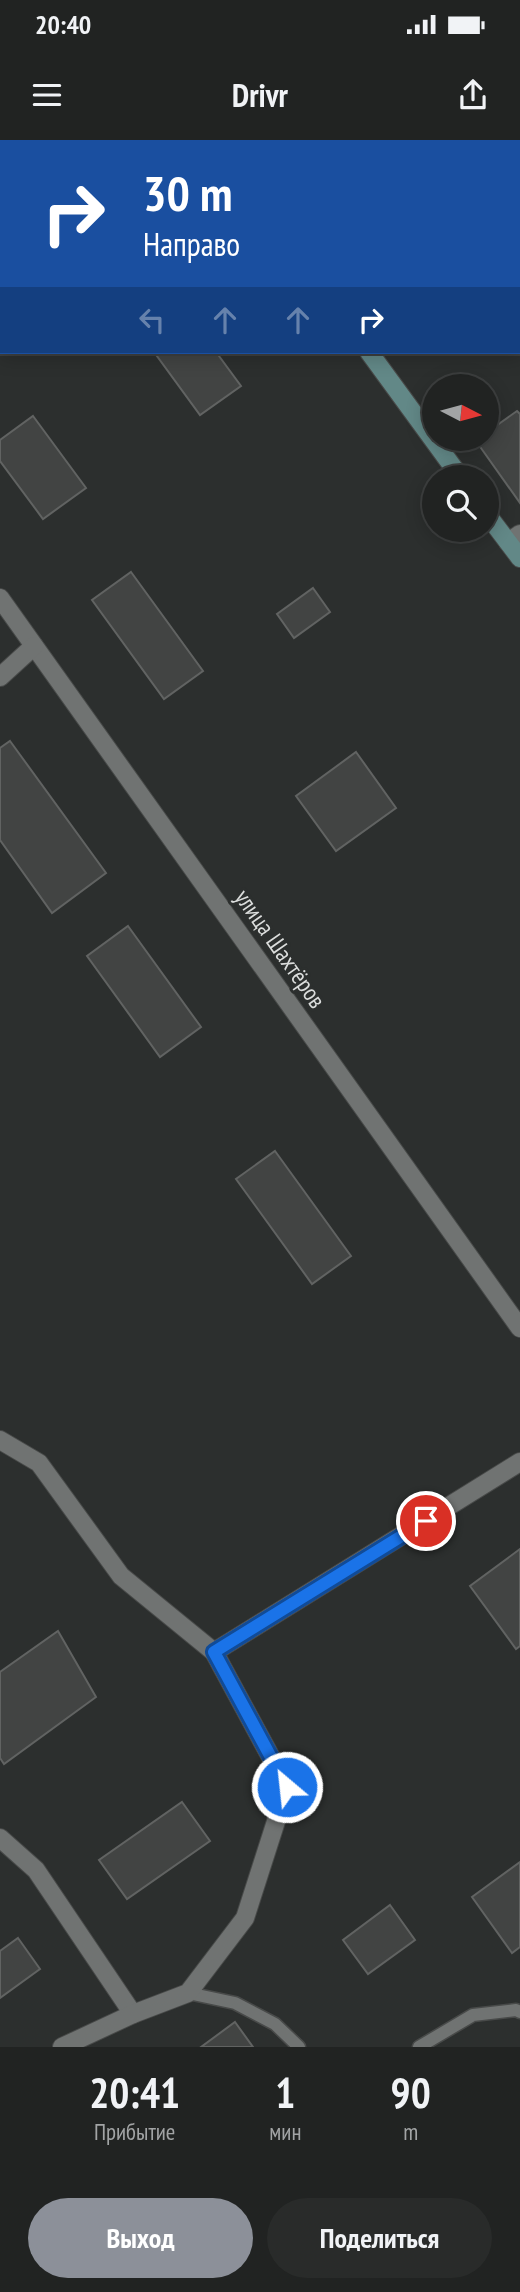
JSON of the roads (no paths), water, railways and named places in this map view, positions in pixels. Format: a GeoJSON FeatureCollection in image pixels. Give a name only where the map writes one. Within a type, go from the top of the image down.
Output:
{"type":"FeatureCollection","features":[{"type":"Feature","properties":{"kind":"street"},"geometry":{"type":"LineString","coordinates":[[370,354],[452,465]]}},
{"type":"Feature","properties":{"kind":"street"},"geometry":{"type":"LineString","coordinates":[[499,525],[514,538],[520,558]]}},
{"type":"Feature","properties":{"kind":"street","name":"улица Шахтёров"},"geometry":{"type":"LineString","coordinates":[[0,598],[520,1328]]}},
{"type":"Feature","properties":{"kind":"street"},"geometry":{"type":"LineString","coordinates":[[0,677],[34,646]]}},
{"type":"Feature","properties":{"kind":"street"},"geometry":{"type":"LineString","coordinates":[[0,1440],[39,1463],[121,1576],[214,1652],[287,1787],[245,1918],[188,1993],[133,2014],[62,2047]]}},
{"type":"Feature","properties":{"kind":"street"},"geometry":{"type":"LineString","coordinates":[[214,1652],[520,1462]]}},
{"type":"Feature","properties":{"kind":"street"},"geometry":{"type":"LineString","coordinates":[[0,1839],[36,1870],[133,2014]]}},
{"type":"Feature","properties":{"kind":"lane"},"geometry":{"type":"LineString","coordinates":[[188,1993],[235,2003],[275,2024],[299,2047]]}},
{"type":"Feature","properties":{"kind":"lane"},"geometry":{"type":"LineString","coordinates":[[419,2047],[473,2015],[516,2010],[520,2012]]}}]}
